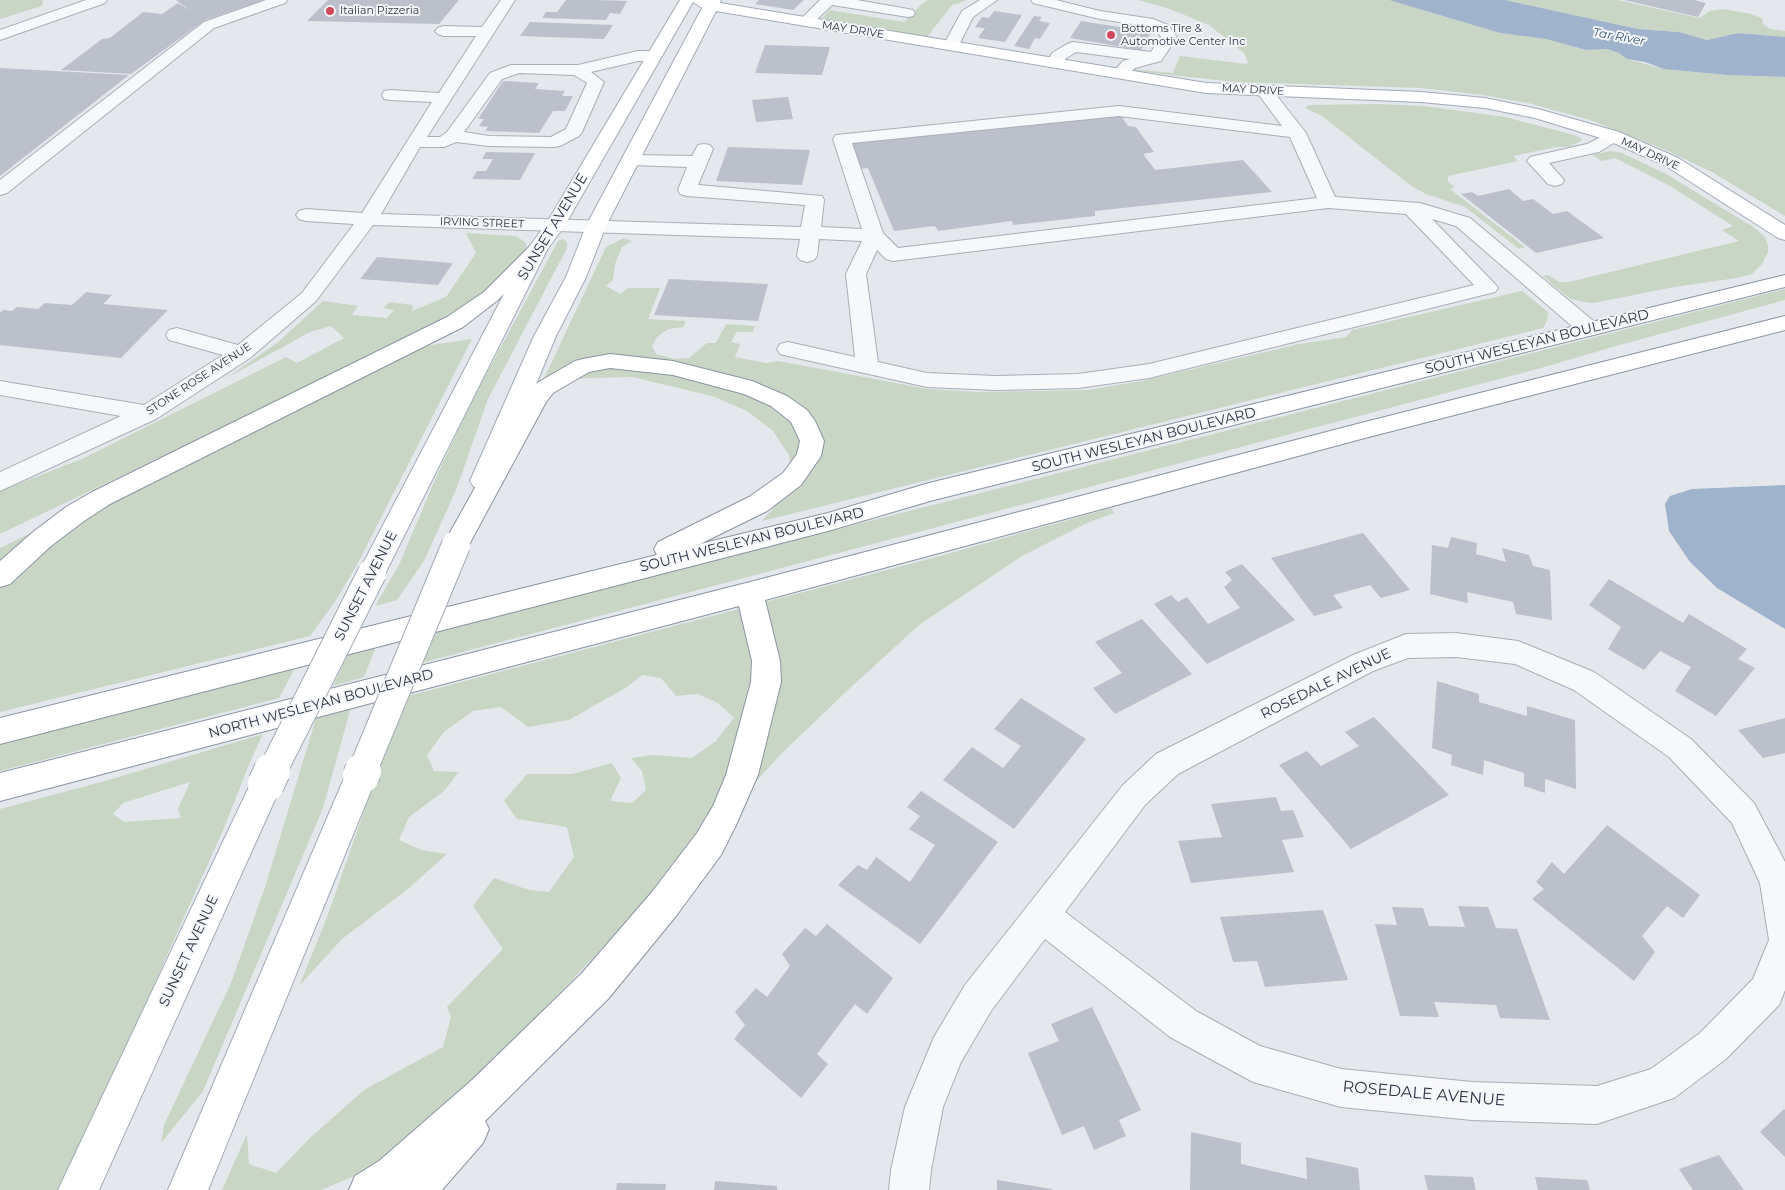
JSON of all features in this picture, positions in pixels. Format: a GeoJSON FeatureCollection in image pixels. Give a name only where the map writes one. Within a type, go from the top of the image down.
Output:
{"type":"FeatureCollection","features":[{"type":"Feature","properties":{"kind":"main road","name":"SUNSET AVENUE"},"geometry":{"type":"LineString","coordinates":[[78,1190],[266,784],[536,250],[555,225],[686,0]]}},
{"type":"Feature","properties":{"kind":"main road","name":"MAY DRIVE"},"geometry":{"type":"LineString","coordinates":[[708,2],[806,22],[1206,88],[1421,96],[1486,103],[1538,114],[1613,136],[1672,162],[1785,234]]}},
{"type":"Feature","properties":{"kind":"main road"},"geometry":{"type":"LineString","coordinates":[[188,1190],[456,545],[545,336],[576,277],[596,226],[631,160],[708,2]]}},
{"type":"Feature","properties":{"kind":"main road"},"geometry":{"type":"LineString","coordinates":[[0,577],[42,539],[75,514],[101,498],[455,322],[492,296],[536,250]]}},
{"type":"Feature","properties":{"kind":"main road","name":"SOUTH WESLEYAN BOULEVARD"},"geometry":{"type":"LineString","coordinates":[[504,603],[828,522],[929,492],[1785,281]]}},
{"type":"Feature","properties":{"kind":"main road"},"geometry":{"type":"LineString","coordinates":[[416,1190],[596,986],[664,904],[709,844],[725,815],[742,775],[766,682],[766,661],[750,592],[1361,431],[1785,323]]}},
{"type":"Feature","properties":{"kind":"main road"},"geometry":{"type":"LineString","coordinates":[[0,731],[504,603],[647,557],[684,542],[758,504],[792,479],[810,456],[812,441],[807,427],[799,416],[779,401],[752,389],[673,368],[610,361],[583,366],[556,380],[536,398],[456,545]]}},
{"type":"Feature","properties":{"kind":"main road","name":"NORTH WESLEYAN BOULEVARD"},"geometry":{"type":"LineString","coordinates":[[0,787],[750,592]]}},
{"type":"Feature","properties":{"kind":"main road"},"geometry":{"type":"LineString","coordinates":[[369,1190],[393,1175],[438,1138],[486,1094],[596,986]]}},
{"type":"Feature","properties":{"kind":"street"},"geometry":{"type":"LineString","coordinates":[[0,36],[100,0]]}},
{"type":"Feature","properties":{"kind":"street"},"geometry":{"type":"LineString","coordinates":[[0,189],[209,25],[280,0]]}},
{"type":"Feature","properties":{"kind":"street","name":"STONE ROSE AVENUE"},"geometry":{"type":"LineString","coordinates":[[0,482],[148,413],[242,353],[309,297],[368,219],[443,98],[508,0]]}},
{"type":"Feature","properties":{"kind":"street"},"geometry":{"type":"LineString","coordinates":[[806,22],[830,0],[908,13]]}},
{"type":"Feature","properties":{"kind":"street"},"geometry":{"type":"LineString","coordinates":[[951,46],[968,14],[990,0]]}},
{"type":"Feature","properties":{"kind":"street"},"geometry":{"type":"LineString","coordinates":[[1038,0],[1100,15],[1148,22],[1163,28],[1169,37],[1155,58],[1129,64],[1120,74]]}},
{"type":"Feature","properties":{"kind":"street"},"geometry":{"type":"LineString","coordinates":[[443,31],[486,32]]}},
{"type":"Feature","properties":{"kind":"street"},"geometry":{"type":"LineString","coordinates":[[1055,63],[1058,56],[1073,47],[1155,58]]}},
{"type":"Feature","properties":{"kind":"street"},"geometry":{"type":"LineString","coordinates":[[415,142],[444,142],[453,136],[496,76],[517,68],[578,70],[638,56],[653,56]]}},
{"type":"Feature","properties":{"kind":"street"},"geometry":{"type":"LineString","coordinates":[[453,136],[489,141],[554,142],[566,136],[573,132],[596,82],[578,70]]}},
{"type":"Feature","properties":{"kind":"street"},"geometry":{"type":"LineString","coordinates":[[1264,91],[1297,133],[1328,202]]}},
{"type":"Feature","properties":{"kind":"street"},"geometry":{"type":"LineString","coordinates":[[390,96],[443,98]]}},
{"type":"Feature","properties":{"kind":"street"},"geometry":{"type":"LineString","coordinates":[[1297,133],[1119,111],[842,139],[874,235],[893,255],[1328,202],[1412,209],[1463,222],[1588,329]]}},
{"type":"Feature","properties":{"kind":"street"},"geometry":{"type":"LineString","coordinates":[[566,136],[603,142]]}},
{"type":"Feature","properties":{"kind":"street"},"geometry":{"type":"LineString","coordinates":[[1555,180],[1536,161],[1593,148],[1613,136]]}},
{"type":"Feature","properties":{"kind":"street"},"geometry":{"type":"LineString","coordinates":[[631,160],[701,155],[687,190],[815,200],[807,256]]}},
{"type":"Feature","properties":{"kind":"street"},"geometry":{"type":"LineString","coordinates":[[788,349],[927,380],[996,383],[1083,380],[1149,371],[1488,288],[1412,209]]}},
{"type":"Feature","properties":{"kind":"street","name":"IRVING STREET"},"geometry":{"type":"LineString","coordinates":[[306,215],[368,219],[874,235]]}},
{"type":"Feature","properties":{"kind":"street"},"geometry":{"type":"LineString","coordinates":[[867,367],[856,274],[874,235]]}},
{"type":"Feature","properties":{"kind":"street"},"geometry":{"type":"LineString","coordinates":[[177,335],[242,353]]}},
{"type":"Feature","properties":{"kind":"street"},"geometry":{"type":"LineString","coordinates":[[3,390],[148,413]]}},
{"type":"Feature","properties":{"kind":"street","name":"ROSEDALE AVENUE"},"geometry":{"type":"LineString","coordinates":[[909,1190],[911,1170],[924,1108],[947,1050],[978,998],[1134,795],[1167,764],[1363,663],[1406,646],[1456,644],[1518,652],[1584,681],[1680,748],[1744,814],[1777,880],[1785,937]]}},
{"type":"Feature","properties":{"kind":"street","name":"ROSEDALE AVENUE"},"geometry":{"type":"LineString","coordinates":[[1042,915],[1184,1024],[1253,1063],[1341,1088],[1472,1101],[1597,1105],[1661,1085],[1713,1046],[1766,992],[1785,944]]}},
{"type":"Feature","properties":{"kind":"green space"},"geometry":{"type":"Polygon","coordinates":[[[0,0],[43,1],[42,6],[0,19],[0,0]]]}},
{"type":"Feature","properties":{"kind":"green space"},"geometry":{"type":"Polygon","coordinates":[[[928,0],[966,0],[953,4],[927,37],[821,19],[830,10],[904,22],[928,0]]]}},
{"type":"Feature","properties":{"kind":"green space"},"geometry":{"type":"Polygon","coordinates":[[[1138,0],[1389,0],[1500,33],[1546,39],[1586,50],[1607,49],[1619,53],[1627,59],[1664,69],[1727,75],[1785,77],[1785,216],[1712,172],[1661,148],[1590,120],[1528,103],[1483,95],[1421,88],[1235,82],[1135,71],[1133,69],[1173,73],[1180,56],[1247,64],[1248,62],[1244,53],[1209,25],[1167,8],[1138,0]]]}},
{"type":"Feature","properties":{"kind":"green space"},"geometry":{"type":"Polygon","coordinates":[[[1505,0],[1617,0],[1699,18],[1710,11],[1724,9],[1762,18],[1763,24],[1770,29],[1785,31],[1785,37],[1738,33],[1707,40],[1679,32],[1638,29],[1505,0]]]}},
{"type":"Feature","properties":{"kind":"green space"},"geometry":{"type":"Polygon","coordinates":[[[1379,104],[1424,106],[1505,117],[1574,135],[1581,138],[1581,141],[1569,147],[1556,147],[1513,156],[1518,161],[1448,176],[1448,182],[1455,187],[1450,189],[1525,247],[1519,249],[1465,207],[1426,194],[1410,185],[1322,116],[1305,108],[1309,105],[1379,104]]]}},
{"type":"Feature","properties":{"kind":"green space"},"geometry":{"type":"Polygon","coordinates":[[[1611,151],[1622,153],[1666,174],[1755,228],[1765,237],[1768,245],[1768,252],[1762,264],[1752,274],[1737,278],[1674,287],[1594,303],[1571,299],[1543,276],[1548,275],[1560,282],[1569,282],[1739,241],[1722,230],[1733,226],[1670,186],[1615,158],[1602,161],[1592,155],[1611,151]]]}},
{"type":"Feature","properties":{"kind":"green space"},"geometry":{"type":"Polygon","coordinates":[[[466,233],[516,236],[525,242],[527,249],[511,271],[476,299],[426,330],[0,534],[0,491],[84,458],[286,357],[297,363],[344,338],[331,326],[310,332],[225,379],[277,343],[323,301],[358,306],[352,315],[387,318],[394,310],[383,308],[390,302],[413,305],[412,311],[446,297],[476,253],[466,233]]]}},
{"type":"Feature","properties":{"kind":"green space"},"geometry":{"type":"Polygon","coordinates":[[[624,238],[632,241],[622,247],[615,264],[613,280],[606,286],[620,294],[628,288],[660,288],[648,319],[686,321],[683,327],[668,329],[657,337],[652,346],[656,354],[675,359],[689,358],[707,343],[716,343],[726,324],[755,326],[753,332],[737,332],[731,342],[740,344],[735,357],[766,363],[778,361],[928,389],[978,392],[1088,390],[1142,381],[1299,344],[1346,337],[1352,330],[1522,291],[1548,312],[1547,321],[1543,328],[762,521],[772,510],[791,480],[789,455],[773,431],[747,411],[715,397],[633,377],[566,380],[540,387],[606,247],[624,238]]]}},
{"type":"Feature","properties":{"kind":"green space"},"geometry":{"type":"Polygon","coordinates":[[[563,239],[567,242],[567,248],[488,399],[456,490],[424,561],[397,600],[375,606],[399,565],[437,475],[476,393],[558,241],[563,239]]]}},
{"type":"Feature","properties":{"kind":"green space"},"geometry":{"type":"Polygon","coordinates":[[[1785,289],[1785,300],[1541,368],[417,664],[428,633],[1785,289]]]}},
{"type":"Feature","properties":{"kind":"green space"},"geometry":{"type":"Polygon","coordinates":[[[472,339],[358,563],[336,600],[310,636],[0,712],[0,548],[418,347],[472,339]]]}},
{"type":"Feature","properties":{"kind":"green space"},"geometry":{"type":"Polygon","coordinates":[[[1111,508],[1114,513],[1087,523],[1022,556],[919,625],[782,753],[588,963],[449,1109],[362,1173],[321,1190],[222,1190],[247,1134],[249,1164],[276,1173],[310,1138],[364,1090],[443,1047],[451,1017],[447,1007],[503,949],[473,906],[494,878],[529,890],[549,892],[574,857],[567,827],[517,819],[504,801],[527,774],[572,774],[612,763],[621,778],[610,801],[632,803],[646,790],[642,771],[631,758],[653,755],[692,758],[716,741],[734,718],[718,703],[698,694],[676,696],[661,678],[642,675],[627,687],[569,720],[528,727],[501,707],[473,711],[444,732],[427,755],[434,771],[459,772],[444,791],[409,817],[399,840],[421,850],[447,854],[408,889],[342,939],[299,986],[326,920],[404,697],[929,559],[1111,508]]]}},
{"type":"Feature","properties":{"kind":"green space"},"geometry":{"type":"Polygon","coordinates":[[[377,644],[364,677],[333,686],[348,653],[377,644]]]}},
{"type":"Feature","properties":{"kind":"green space"},"geometry":{"type":"Polygon","coordinates":[[[296,666],[279,698],[0,771],[0,741],[296,666]]]}},
{"type":"Feature","properties":{"kind":"green space"},"geometry":{"type":"Polygon","coordinates":[[[351,707],[323,808],[203,1091],[161,1143],[164,1125],[231,983],[265,887],[317,715],[351,707]]]}},
{"type":"Feature","properties":{"kind":"green space"},"geometry":{"type":"Polygon","coordinates":[[[263,734],[224,828],[62,1190],[0,1190],[0,809],[105,781],[263,734]],[[190,782],[123,803],[113,814],[124,822],[181,818],[178,809],[190,782]]]}},
{"type":"Feature","properties":{"kind":"water","name":"Tar River"},"geometry":{"type":"Polygon","coordinates":[[[1389,0],[1505,0],[1638,29],[1679,32],[1707,40],[1738,33],[1785,37],[1785,77],[1727,75],[1664,69],[1645,62],[1627,59],[1619,53],[1607,49],[1586,50],[1546,39],[1500,33],[1389,0]]]}},
{"type":"Feature","properties":{"kind":"water"},"geometry":{"type":"Polygon","coordinates":[[[1785,485],[1785,629],[1717,588],[1690,562],[1669,531],[1665,504],[1670,496],[1692,489],[1785,485]]]}},
{"type":"Feature","properties":{"kind":"building"},"geometry":{"type":"Polygon","coordinates":[[[176,0],[264,0],[205,20],[131,74],[61,70],[102,39],[110,38],[143,12],[162,14],[178,3],[191,11],[176,0]]]}},
{"type":"Feature","properties":{"kind":"building"},"geometry":{"type":"Polygon","coordinates":[[[328,0],[459,0],[439,24],[307,21],[328,0]]]}},
{"type":"Feature","properties":{"kind":"building"},"geometry":{"type":"Polygon","coordinates":[[[566,0],[627,1],[620,14],[610,13],[606,20],[542,18],[546,12],[557,12],[566,0]]]}},
{"type":"Feature","properties":{"kind":"building"},"geometry":{"type":"Polygon","coordinates":[[[759,0],[804,0],[793,10],[755,4],[759,0]]]}},
{"type":"Feature","properties":{"kind":"building"},"geometry":{"type":"Polygon","coordinates":[[[1624,0],[1694,0],[1706,3],[1698,17],[1624,0]]]}},
{"type":"Feature","properties":{"kind":"building"},"geometry":{"type":"Polygon","coordinates":[[[994,11],[1022,15],[1005,42],[978,38],[985,28],[975,27],[982,17],[989,18],[994,11]]]}},
{"type":"Feature","properties":{"kind":"building"},"geometry":{"type":"Polygon","coordinates":[[[1034,16],[1042,17],[1039,21],[1050,23],[1040,39],[1035,38],[1029,49],[1014,46],[1034,16]]]}},
{"type":"Feature","properties":{"kind":"building","name":"Bottoms Tire & Automotive Center Inc"},"geometry":{"type":"Polygon","coordinates":[[[1081,21],[1151,32],[1141,50],[1070,38],[1081,21]]]}},
{"type":"Feature","properties":{"kind":"building"},"geometry":{"type":"Polygon","coordinates":[[[530,22],[613,25],[604,39],[520,36],[530,22]]]}},
{"type":"Feature","properties":{"kind":"building"},"geometry":{"type":"Polygon","coordinates":[[[765,45],[830,47],[822,75],[755,73],[765,45]]]}},
{"type":"Feature","properties":{"kind":"building"},"geometry":{"type":"Polygon","coordinates":[[[0,68],[129,75],[0,176],[0,68]]]}},
{"type":"Feature","properties":{"kind":"building"},"geometry":{"type":"Polygon","coordinates":[[[503,81],[539,83],[535,89],[565,91],[562,96],[573,96],[565,111],[553,111],[539,133],[485,131],[488,127],[479,126],[484,119],[478,119],[503,81]]]}},
{"type":"Feature","properties":{"kind":"building"},"geometry":{"type":"Polygon","coordinates":[[[788,97],[793,119],[756,122],[752,100],[788,97]]]}},
{"type":"Feature","properties":{"kind":"building"},"geometry":{"type":"Polygon","coordinates":[[[1120,114],[1128,126],[1136,127],[1154,152],[1143,154],[1155,170],[1243,160],[1272,192],[1095,211],[1095,216],[1013,225],[1012,221],[938,231],[935,226],[894,231],[868,168],[858,169],[853,142],[1120,114]]]}},
{"type":"Feature","properties":{"kind":"building"},"geometry":{"type":"Polygon","coordinates":[[[728,147],[810,150],[802,185],[716,181],[728,147]]]}},
{"type":"Feature","properties":{"kind":"building"},"geometry":{"type":"Polygon","coordinates":[[[486,152],[535,153],[520,180],[472,179],[477,171],[486,171],[493,159],[482,159],[486,152]]]}},
{"type":"Feature","properties":{"kind":"building"},"geometry":{"type":"Polygon","coordinates":[[[1509,189],[1523,201],[1533,199],[1553,214],[1567,211],[1604,238],[1536,253],[1461,194],[1472,192],[1478,196],[1509,189]]]}},
{"type":"Feature","properties":{"kind":"building"},"geometry":{"type":"Polygon","coordinates":[[[377,257],[453,263],[438,285],[360,279],[377,257]]]}},
{"type":"Feature","properties":{"kind":"building"},"geometry":{"type":"Polygon","coordinates":[[[669,279],[768,284],[758,321],[654,315],[669,279]]]}},
{"type":"Feature","properties":{"kind":"building"},"geometry":{"type":"Polygon","coordinates":[[[86,292],[112,295],[103,304],[168,310],[121,358],[0,345],[0,313],[3,310],[12,311],[17,307],[38,309],[45,303],[72,305],[86,292]]]}},
{"type":"Feature","properties":{"kind":"building"},"geometry":{"type":"Polygon","coordinates":[[[1363,533],[1410,590],[1381,598],[1370,585],[1333,595],[1343,608],[1314,616],[1271,558],[1363,533]]]}},
{"type":"Feature","properties":{"kind":"building"},"geometry":{"type":"Polygon","coordinates":[[[1451,537],[1477,543],[1476,554],[1506,562],[1502,548],[1529,555],[1533,566],[1550,570],[1552,620],[1516,614],[1513,602],[1467,592],[1468,603],[1430,594],[1432,545],[1448,548],[1451,537]]]}},
{"type":"Feature","properties":{"kind":"building"},"geometry":{"type":"Polygon","coordinates":[[[1242,564],[1295,620],[1207,664],[1154,604],[1171,595],[1178,602],[1187,597],[1208,624],[1240,608],[1224,587],[1232,580],[1225,572],[1242,564]]]}},
{"type":"Feature","properties":{"kind":"building"},"geometry":{"type":"Polygon","coordinates":[[[1609,579],[1683,623],[1689,614],[1747,649],[1738,659],[1755,668],[1716,716],[1675,691],[1691,667],[1660,651],[1644,670],[1608,649],[1621,627],[1589,605],[1609,579]]]}},
{"type":"Feature","properties":{"kind":"building"},"geometry":{"type":"Polygon","coordinates":[[[1142,619],[1192,674],[1115,714],[1093,688],[1122,673],[1095,642],[1142,619]]]}},
{"type":"Feature","properties":{"kind":"building"},"geometry":{"type":"Polygon","coordinates":[[[1437,681],[1479,694],[1479,702],[1527,716],[1527,706],[1575,720],[1576,789],[1545,779],[1545,793],[1524,786],[1524,773],[1484,760],[1483,775],[1451,765],[1452,755],[1432,748],[1437,681]]]}},
{"type":"Feature","properties":{"kind":"building"},"geometry":{"type":"Polygon","coordinates":[[[1021,698],[1086,739],[1014,829],[943,780],[972,747],[1003,768],[1021,746],[994,729],[1021,698]]]}},
{"type":"Feature","properties":{"kind":"building"},"geometry":{"type":"Polygon","coordinates":[[[1374,717],[1449,795],[1351,849],[1279,765],[1307,751],[1321,766],[1359,746],[1345,732],[1374,717]]]}},
{"type":"Feature","properties":{"kind":"building"},"geometry":{"type":"Polygon","coordinates":[[[1785,718],[1785,753],[1763,758],[1738,730],[1785,718]]]}},
{"type":"Feature","properties":{"kind":"building"},"geometry":{"type":"Polygon","coordinates":[[[921,791],[998,842],[920,944],[838,885],[858,865],[867,870],[876,857],[910,882],[935,845],[909,829],[920,816],[907,807],[921,791]]]}},
{"type":"Feature","properties":{"kind":"building"},"geometry":{"type":"Polygon","coordinates":[[[1276,797],[1281,811],[1293,810],[1304,837],[1282,840],[1294,872],[1191,883],[1178,841],[1222,837],[1211,804],[1276,797]]]}},
{"type":"Feature","properties":{"kind":"building"},"geometry":{"type":"Polygon","coordinates":[[[1607,825],[1700,895],[1683,918],[1667,906],[1642,936],[1655,952],[1634,981],[1532,899],[1544,889],[1536,882],[1552,862],[1564,874],[1607,825]]]}},
{"type":"Feature","properties":{"kind":"building"},"geometry":{"type":"Polygon","coordinates":[[[1458,906],[1488,907],[1496,928],[1517,929],[1550,1020],[1500,1018],[1496,1005],[1434,1002],[1439,1017],[1400,1016],[1375,924],[1397,925],[1392,907],[1423,908],[1429,926],[1465,927],[1458,906]]]}},
{"type":"Feature","properties":{"kind":"building"},"geometry":{"type":"Polygon","coordinates":[[[1323,910],[1348,980],[1265,987],[1257,961],[1233,962],[1220,917],[1323,910]]]}},
{"type":"Feature","properties":{"kind":"building"},"geometry":{"type":"Polygon","coordinates":[[[827,924],[893,978],[867,1014],[855,1004],[817,1054],[828,1064],[801,1098],[734,1039],[745,1025],[735,1012],[756,988],[767,997],[790,966],[782,954],[805,928],[816,936],[827,924]]]}},
{"type":"Feature","properties":{"kind":"building"},"geometry":{"type":"Polygon","coordinates":[[[1092,1007],[1141,1110],[1119,1120],[1126,1136],[1094,1150],[1084,1126],[1062,1135],[1028,1053],[1059,1041],[1051,1024],[1092,1007]]]}},
{"type":"Feature","properties":{"kind":"building"},"geometry":{"type":"Polygon","coordinates":[[[1785,1110],[1785,1157],[1760,1132],[1785,1110]]]}},
{"type":"Feature","properties":{"kind":"building"},"geometry":{"type":"Polygon","coordinates":[[[1191,1132],[1241,1143],[1241,1164],[1307,1179],[1306,1157],[1358,1168],[1360,1190],[1190,1190],[1191,1132]]]}},
{"type":"Feature","properties":{"kind":"building"},"geometry":{"type":"Polygon","coordinates":[[[1719,1155],[1744,1190],[1693,1190],[1679,1169],[1719,1155]]]}},
{"type":"Feature","properties":{"kind":"building"},"geometry":{"type":"Polygon","coordinates":[[[1424,1175],[1473,1177],[1476,1190],[1428,1190],[1424,1175]]]}},
{"type":"Feature","properties":{"kind":"building"},"geometry":{"type":"Polygon","coordinates":[[[1535,1177],[1587,1180],[1590,1190],[1538,1190],[1535,1177]]]}},
{"type":"Feature","properties":{"kind":"building"},"geometry":{"type":"Polygon","coordinates":[[[997,1180],[1052,1189],[1052,1190],[997,1190],[997,1180]]]}},
{"type":"Feature","properties":{"kind":"building"},"geometry":{"type":"Polygon","coordinates":[[[715,1181],[777,1186],[777,1190],[714,1190],[715,1181]]]}},
{"type":"Feature","properties":{"kind":"building"},"geometry":{"type":"Polygon","coordinates":[[[617,1183],[666,1184],[665,1190],[616,1190],[617,1183]]]}},
{"type":"Feature","properties":{"kind":"place","name":"Italian Pizzeria"},"geometry":{"type":"Point","coordinates":[330,11]}},
{"type":"Feature","properties":{"kind":"place","name":"Bottoms Tire & Automotive Center Inc"},"geometry":{"type":"Point","coordinates":[1111,35]}}]}
